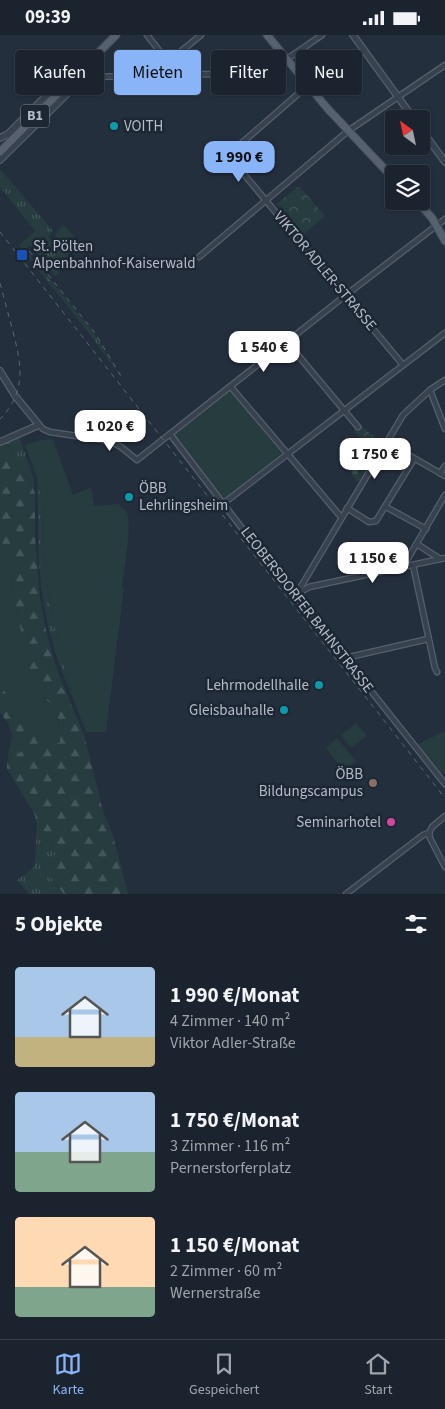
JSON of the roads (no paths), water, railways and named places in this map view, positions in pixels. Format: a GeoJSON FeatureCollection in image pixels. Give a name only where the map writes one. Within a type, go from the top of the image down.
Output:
{"type":"FeatureCollection","features":[{"type":"Feature","properties":{"kind":"main road","name":"B1"},"geometry":{"type":"LineString","coordinates":[[101,50],[116,35]]}},
{"type":"Feature","properties":{"kind":"main road"},"geometry":{"type":"LineString","coordinates":[[267,35],[279,50]]}},
{"type":"Feature","properties":{"kind":"main road"},"geometry":{"type":"LineString","coordinates":[[286,59],[348,131],[385,170]]}},
{"type":"Feature","properties":{"kind":"main road","name":"B1"},"geometry":{"type":"LineString","coordinates":[[0,152],[57,95]]}},
{"type":"Feature","properties":{"kind":"main road"},"geometry":{"type":"LineString","coordinates":[[426,210],[437,225],[445,241]]}},
{"type":"Feature","properties":{"kind":"street"},"geometry":{"type":"LineString","coordinates":[[147,35],[160,50]]}},
{"type":"Feature","properties":{"kind":"street"},"geometry":{"type":"LineString","coordinates":[[182,50],[200,35]]}},
{"type":"Feature","properties":{"kind":"street"},"geometry":{"type":"LineString","coordinates":[[286,59],[322,35]]}},
{"type":"Feature","properties":{"kind":"street"},"geometry":{"type":"LineString","coordinates":[[353,35],[408,110]]}},
{"type":"Feature","properties":{"kind":"street"},"geometry":{"type":"LineString","coordinates":[[199,257],[348,131],[445,65]]}},
{"type":"Feature","properties":{"kind":"street"},"geometry":{"type":"LineString","coordinates":[[0,137],[8,134],[47,95]]}},
{"type":"Feature","properties":{"kind":"street"},"geometry":{"type":"LineString","coordinates":[[0,160],[66,95]]}},
{"type":"Feature","properties":{"kind":"street","name":"VIKTOR ADLER-STRASSE"},"geometry":{"type":"LineString","coordinates":[[297,95],[228,155],[403,365]]}},
{"type":"Feature","properties":{"kind":"street"},"geometry":{"type":"LineString","coordinates":[[430,141],[445,162]]}},
{"type":"Feature","properties":{"kind":"street"},"geometry":{"type":"LineString","coordinates":[[0,371],[16,397],[43,429],[50,432],[110,441],[121,447],[136,460],[445,219]]}},
{"type":"Feature","properties":{"kind":"street"},"geometry":{"type":"LineString","coordinates":[[224,503],[445,333]]}},
{"type":"Feature","properties":{"kind":"street"},"geometry":{"type":"LineString","coordinates":[[287,342],[358,427]]}},
{"type":"Feature","properties":{"kind":"street"},"geometry":{"type":"LineString","coordinates":[[296,595],[403,415],[430,390],[445,380]]}},
{"type":"Feature","properties":{"kind":"street"},"geometry":{"type":"LineString","coordinates":[[231,387],[342,517]]}},
{"type":"Feature","properties":{"kind":"street"},"geometry":{"type":"LineString","coordinates":[[430,390],[445,429]]}},
{"type":"Feature","properties":{"kind":"street"},"geometry":{"type":"LineString","coordinates":[[0,443],[39,425]]}},
{"type":"Feature","properties":{"kind":"street","name":"LEOBERSDORFER BAHNSTRASSE"},"geometry":{"type":"LineString","coordinates":[[170,434],[445,784]]}},
{"type":"Feature","properties":{"kind":"street"},"geometry":{"type":"LineString","coordinates":[[386,442],[445,477]]}},
{"type":"Feature","properties":{"kind":"street"},"geometry":{"type":"LineString","coordinates":[[347,508],[369,522],[376,521],[414,459]]}},
{"type":"Feature","properties":{"kind":"street"},"geometry":{"type":"LineString","coordinates":[[440,473],[445,466]]}},
{"type":"Feature","properties":{"kind":"street"},"geometry":{"type":"LineString","coordinates":[[403,567],[445,495]]}},
{"type":"Feature","properties":{"kind":"street"},"geometry":{"type":"LineString","coordinates":[[386,507],[426,529]]}},
{"type":"Feature","properties":{"kind":"street"},"geometry":{"type":"LineString","coordinates":[[417,544],[442,559]]}},
{"type":"Feature","properties":{"kind":"street"},"geometry":{"type":"LineString","coordinates":[[296,595],[309,587],[442,559]]}},
{"type":"Feature","properties":{"kind":"street"},"geometry":{"type":"LineString","coordinates":[[413,565],[428,639],[435,668],[438,672]]}},
{"type":"Feature","properties":{"kind":"street"},"geometry":{"type":"LineString","coordinates":[[345,658],[428,639]]}},
{"type":"Feature","properties":{"kind":"street"},"geometry":{"type":"LineString","coordinates":[[346,894],[423,835],[429,833],[432,827],[445,816]]}},
{"type":"Feature","properties":{"kind":"street"},"geometry":{"type":"LineString","coordinates":[[429,833],[445,867]]}},
{"type":"Feature","properties":{"kind":"railway"},"geometry":{"type":"LineString","coordinates":[[0,232],[445,798]]}},
{"type":"Feature","properties":{"kind":"railway"},"geometry":{"type":"LineString","coordinates":[[29,251],[95,333],[122,378]]}},
{"type":"Feature","properties":{"kind":"railway"},"geometry":{"type":"LineString","coordinates":[[0,283],[20,365],[20,376],[15,397],[0,419]]}},
{"type":"Feature","properties":{"kind":"place","name":"VOITH"},"geometry":{"type":"Point","coordinates":[114,126]}},
{"type":"Feature","properties":{"kind":"place","name":"St. Pölten Alpenbahnhof-Kaiserwald"},"geometry":{"type":"Point","coordinates":[22,255]}},
{"type":"Feature","properties":{"kind":"place","name":"ÖBB Lehrlingsheim"},"geometry":{"type":"Point","coordinates":[129,497]}},
{"type":"Feature","properties":{"kind":"place","name":"Lehrmodellhalle"},"geometry":{"type":"Point","coordinates":[319,685]}},
{"type":"Feature","properties":{"kind":"place","name":"Gleisbauhalle"},"geometry":{"type":"Point","coordinates":[284,710]}},
{"type":"Feature","properties":{"kind":"place","name":"ÖBB Bildungscampus"},"geometry":{"type":"Point","coordinates":[373,783]}},
{"type":"Feature","properties":{"kind":"place","name":"Seminarhotel"},"geometry":{"type":"Point","coordinates":[391,822]}}]}
